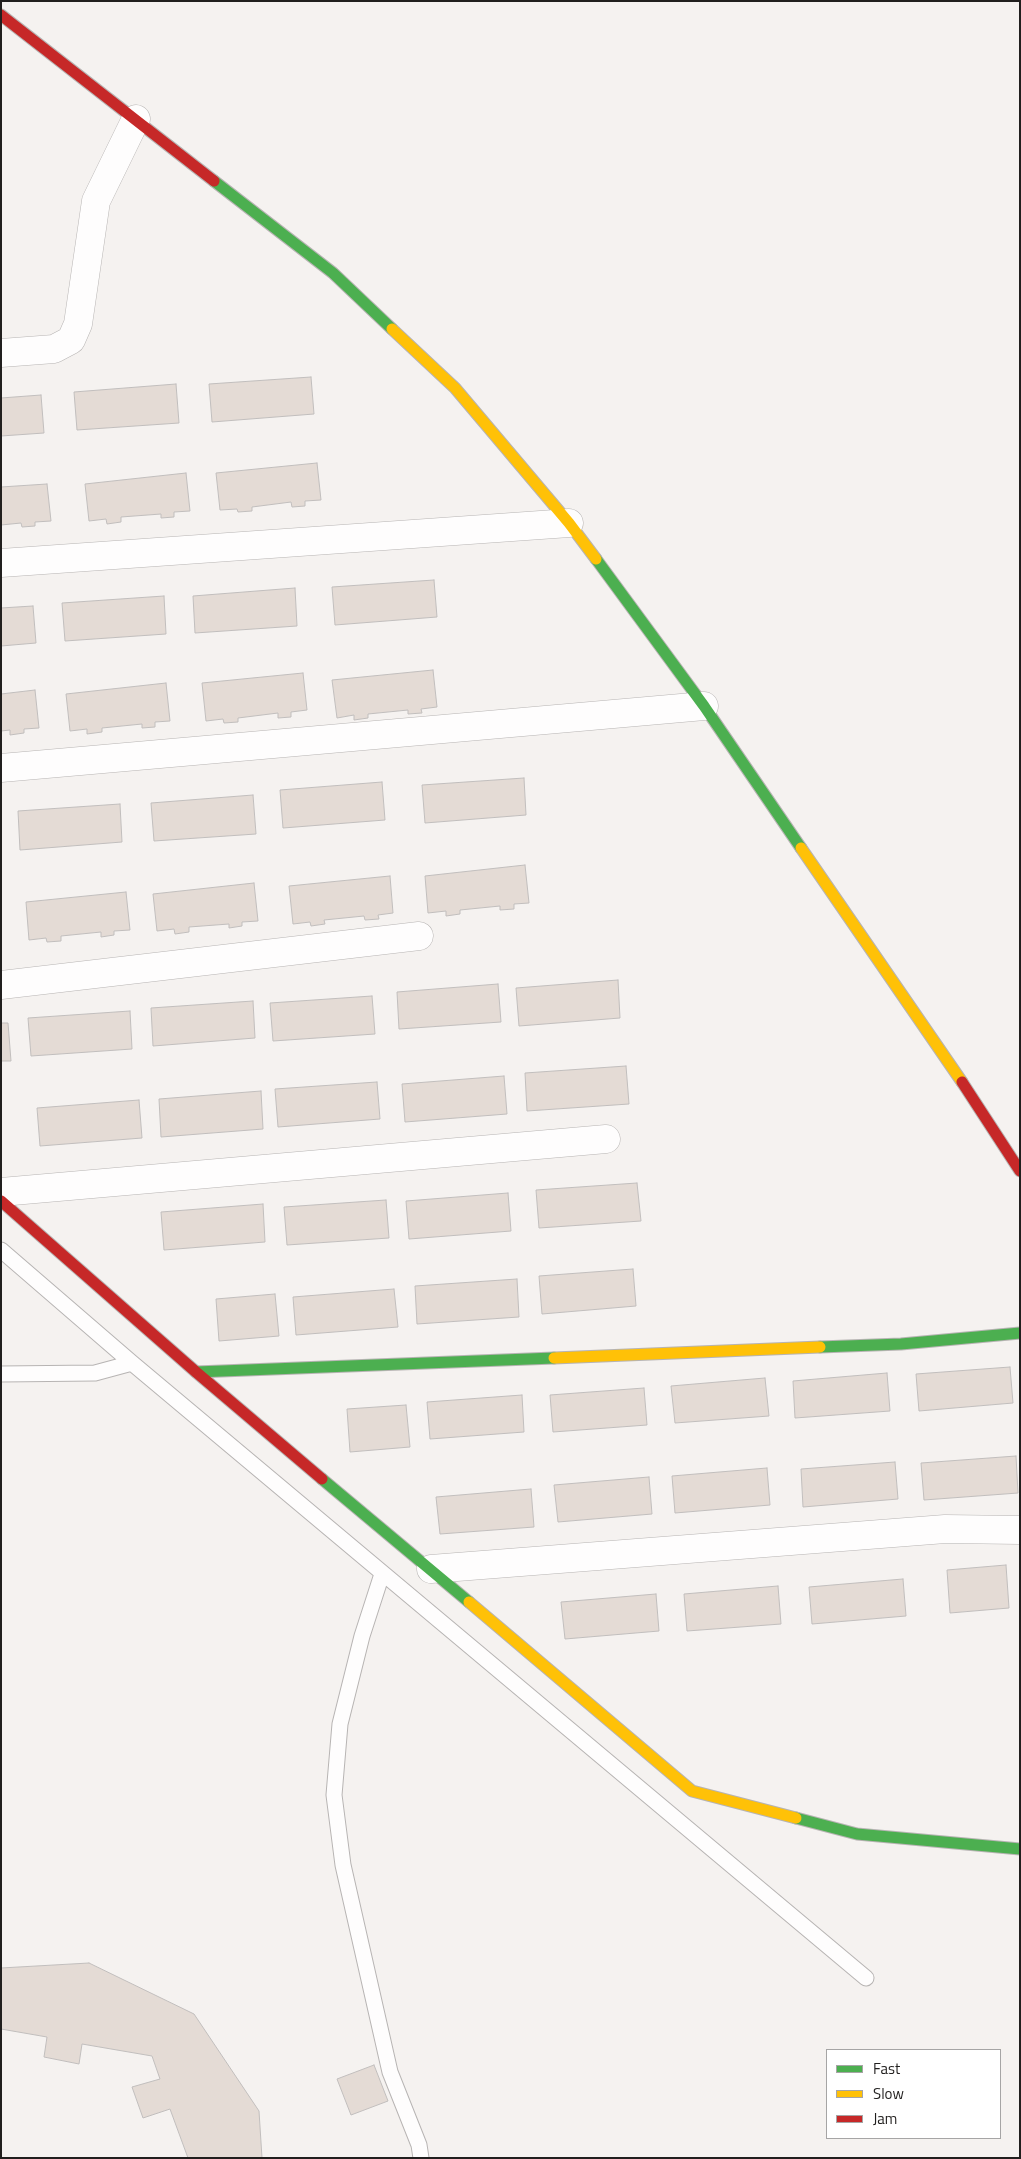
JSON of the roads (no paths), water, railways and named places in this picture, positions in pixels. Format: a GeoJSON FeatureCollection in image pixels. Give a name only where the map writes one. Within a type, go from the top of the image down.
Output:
{"type":"FeatureCollection","features":[{"type":"Feature","properties":{"kind":"street"},"geometry":{"type":"LineString","coordinates":[[1,15],[333,273],[455,388],[569,523],[704,706],[950,1064],[1020,1171]]}},
{"type":"Feature","properties":{"kind":"street"},"geometry":{"type":"LineString","coordinates":[[1,353],[54,349],[71,340],[78,324],[96,201],[136,119]]}},
{"type":"Feature","properties":{"kind":"street"},"geometry":{"type":"LineString","coordinates":[[1,563],[569,523]]}},
{"type":"Feature","properties":{"kind":"street"},"geometry":{"type":"LineString","coordinates":[[1,768],[704,706]]}},
{"type":"Feature","properties":{"kind":"street"},"geometry":{"type":"LineString","coordinates":[[1,985],[419,936]]}},
{"type":"Feature","properties":{"kind":"street"},"geometry":{"type":"LineString","coordinates":[[1,1192],[606,1139]]}},
{"type":"Feature","properties":{"kind":"street"},"geometry":{"type":"LineString","coordinates":[[1,1201],[196,1372],[692,1791],[857,1834],[1020,1848]]}},
{"type":"Feature","properties":{"kind":"street"},"geometry":{"type":"LineString","coordinates":[[196,1372],[891,1344],[1020,1333]]}},
{"type":"Feature","properties":{"kind":"street"},"geometry":{"type":"LineString","coordinates":[[431,1569],[944,1529],[1020,1530]]}},
{"type":"Feature","properties":{"kind":"lane"},"geometry":{"type":"LineString","coordinates":[[1,1250],[132,1364],[866,1978]]}},
{"type":"Feature","properties":{"kind":"lane"},"geometry":{"type":"LineString","coordinates":[[1,1374],[95,1373],[132,1364]]}},
{"type":"Feature","properties":{"kind":"lane"},"geometry":{"type":"LineString","coordinates":[[382,1574],[362,1636],[340,1724],[334,1795],[344,1865],[390,2072],[419,2145],[420,2158]]}}]}
